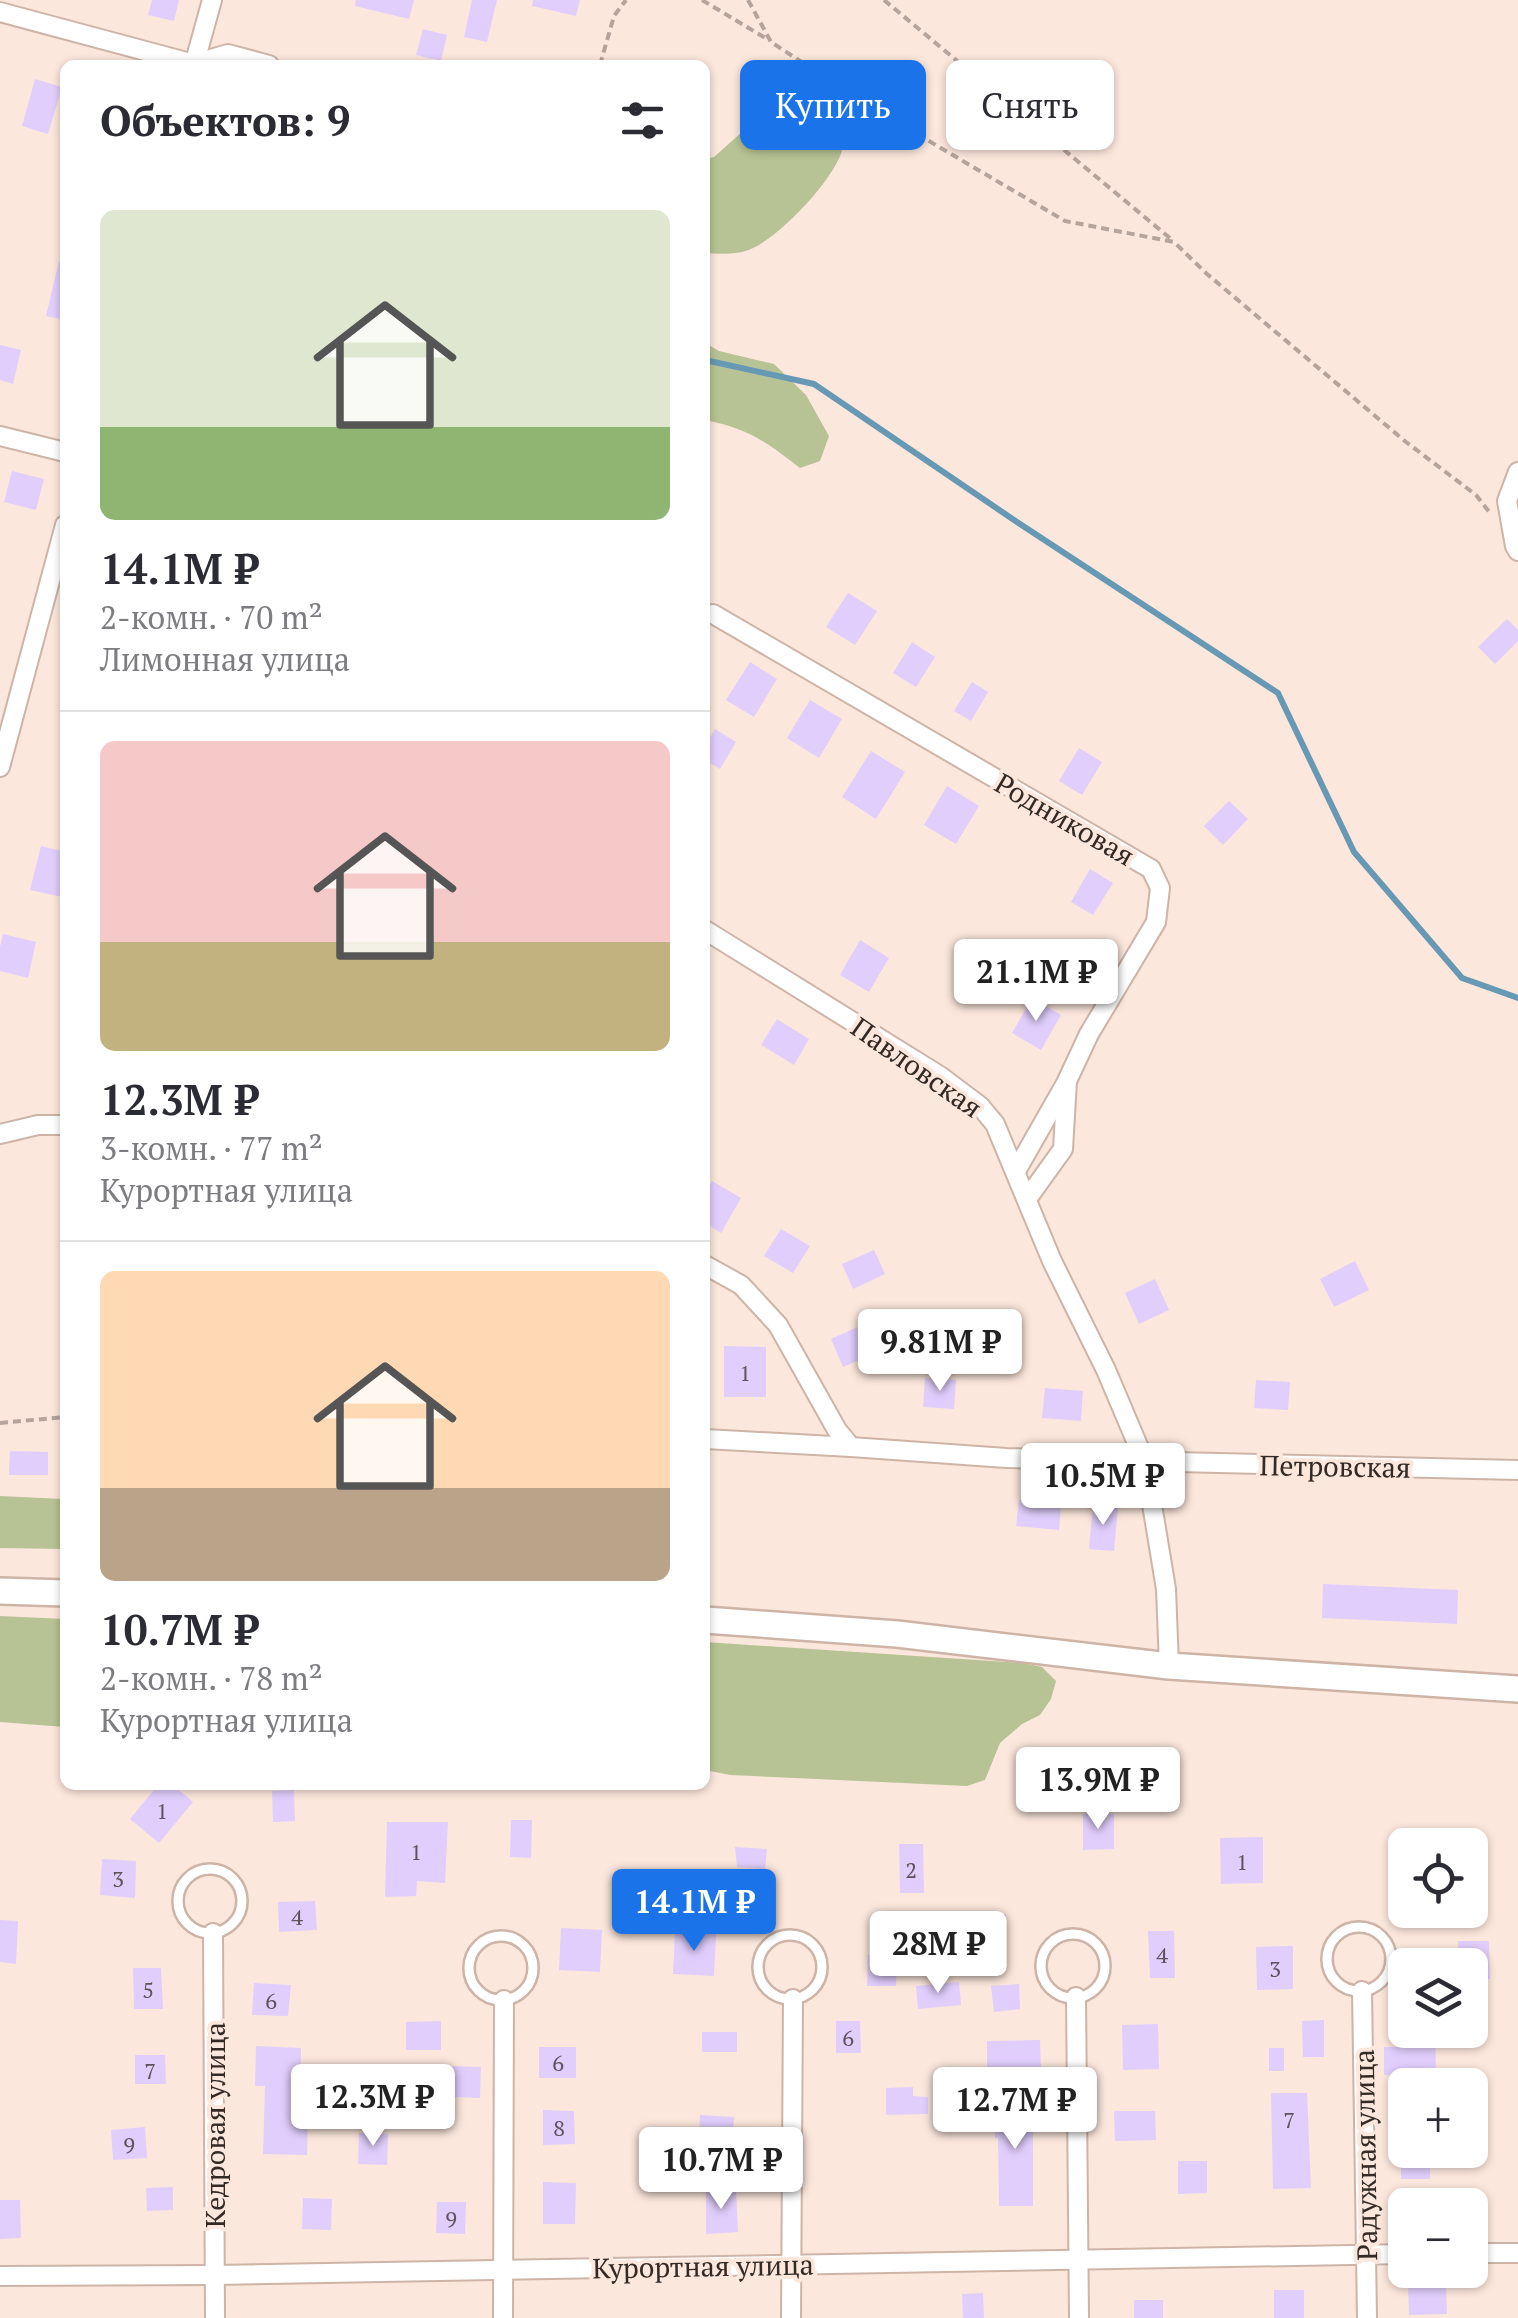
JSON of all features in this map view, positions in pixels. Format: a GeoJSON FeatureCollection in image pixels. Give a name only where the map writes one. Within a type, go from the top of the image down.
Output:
{"type":"FeatureCollection","features":[{"type":"Feature","properties":{"kind":"street"},"geometry":{"type":"LineString","coordinates":[[195,60],[212,0]]}},
{"type":"Feature","properties":{"kind":"street"},"geometry":{"type":"LineString","coordinates":[[0,12],[179,60]]}},
{"type":"Feature","properties":{"kind":"street"},"geometry":{"type":"LineString","coordinates":[[208,60],[228,54],[250,60]]}},
{"type":"Feature","properties":{"kind":"street"},"geometry":{"type":"LineString","coordinates":[[0,436],[60,451]]}},
{"type":"Feature","properties":{"kind":"street"},"geometry":{"type":"LineString","coordinates":[[1516,548],[1506,501],[1518,472]]}},
{"type":"Feature","properties":{"kind":"street"},"geometry":{"type":"LineString","coordinates":[[0,767],[60,544]]}},
{"type":"Feature","properties":{"kind":"street","name":"Родниковая"},"geometry":{"type":"LineString","coordinates":[[713,614],[1151,869],[1160,888],[1156,922],[1089,1034],[1067,1082],[1063,1149],[1027,1199]]}},
{"type":"Feature","properties":{"kind":"street","name":"Павловская"},"geometry":{"type":"LineString","coordinates":[[710,933],[940,1076],[980,1106],[995,1124],[1052,1261],[1106,1370],[1145,1462],[1166,1589],[1168,1666]]}},
{"type":"Feature","properties":{"kind":"street"},"geometry":{"type":"LineString","coordinates":[[1016,1171],[1067,1082]]}},
{"type":"Feature","properties":{"kind":"street"},"geometry":{"type":"LineString","coordinates":[[0,1134],[38,1125],[60,1125]]}},
{"type":"Feature","properties":{"kind":"street"},"geometry":{"type":"LineString","coordinates":[[710,1268],[741,1285],[778,1325],[851,1447]]}},
{"type":"Feature","properties":{"kind":"street","name":"Петровская"},"geometry":{"type":"LineString","coordinates":[[710,1439],[1006,1458],[1518,1470]]}},
{"type":"Feature","properties":{"kind":"street"},"geometry":{"type":"LineString","coordinates":[[0,1591],[60,1594]]}},
{"type":"Feature","properties":{"kind":"street"},"geometry":{"type":"LineString","coordinates":[[710,1620],[896,1634],[1168,1666],[1518,1689]]}},
{"type":"Feature","properties":{"kind":"street","name":"Кедровая улица"},"geometry":{"type":"LineString","coordinates":[[214,1933],[215,2318]]}},
{"type":"Feature","properties":{"kind":"street","name":"Радужная улица"},"geometry":{"type":"LineString","coordinates":[[1362,1991],[1367,2318]]}},
{"type":"Feature","properties":{"kind":"street"},"geometry":{"type":"LineString","coordinates":[[1076,1998],[1079,2318]]}},
{"type":"Feature","properties":{"kind":"street"},"geometry":{"type":"LineString","coordinates":[[791,2318],[793,1999]]}},
{"type":"Feature","properties":{"kind":"street"},"geometry":{"type":"LineString","coordinates":[[503,2318],[504,2000]]}},
{"type":"Feature","properties":{"kind":"street"},"geometry":{"type":"LineString","coordinates":[[1488,2254],[1518,2253]]}},
{"type":"Feature","properties":{"kind":"street","name":"Курортная улица"},"geometry":{"type":"LineString","coordinates":[[0,2276],[1388,2254]]}},
{"type":"Feature","properties":{"kind":"lane"},"geometry":{"type":"LineString","coordinates":[[207,1869],[234,1879],[242,1898],[238,1917],[214,1933],[203,1932],[184,1920],[178,1898],[187,1879],[207,1869]]}},
{"type":"Feature","properties":{"kind":"lane"},"geometry":{"type":"LineString","coordinates":[[1356,1928],[1366,1928],[1383,1938],[1391,1956],[1380,1983],[1362,1991],[1341,1986],[1328,1968],[1327,1957],[1336,1937],[1356,1928]]}},
{"type":"Feature","properties":{"kind":"lane"},"geometry":{"type":"LineString","coordinates":[[1069,1934],[1088,1938],[1102,1952],[1104,1962],[1104,1972],[1094,1990],[1076,1998],[1065,1997],[1046,1985],[1041,1964],[1049,1944],[1069,1934]]}},
{"type":"Feature","properties":{"kind":"lane"},"geometry":{"type":"LineString","coordinates":[[497,1936],[516,1940],[530,1955],[532,1965],[532,1975],[522,1992],[504,2000],[483,1995],[470,1977],[472,1955],[478,1946],[497,1936]]}},
{"type":"Feature","properties":{"kind":"lane"},"geometry":{"type":"LineString","coordinates":[[786,1936],[797,1936],[816,1948],[822,1970],[813,1990],[793,1999],[783,1999],[766,1989],[758,1971],[768,1944],[786,1936]]}},
{"type":"Feature","properties":{"kind":"path"},"geometry":{"type":"LineString","coordinates":[[601,60],[614,16],[626,0]]}},
{"type":"Feature","properties":{"kind":"path"},"geometry":{"type":"LineString","coordinates":[[702,0],[866,104],[1065,221],[1174,242]]}},
{"type":"Feature","properties":{"kind":"path"},"geometry":{"type":"LineString","coordinates":[[748,0],[772,42]]}},
{"type":"Feature","properties":{"kind":"path"},"geometry":{"type":"LineString","coordinates":[[884,0],[1406,442],[1476,495],[1516,548]]}},
{"type":"Feature","properties":{"kind":"path"},"geometry":{"type":"LineString","coordinates":[[0,1423],[60,1417]]}},
{"type":"Feature","properties":{"kind":"green space"},"geometry":{"type":"Polygon","coordinates":[[[740,134],[740,150],[842,150],[819,189],[777,232],[751,249],[722,254],[710,253],[710,158],[740,134]]]}},
{"type":"Feature","properties":{"kind":"green space"},"geometry":{"type":"Polygon","coordinates":[[[710,346],[774,364],[806,395],[829,436],[820,461],[800,468],[756,437],[710,421],[710,346]]]}},
{"type":"Feature","properties":{"kind":"green space"},"geometry":{"type":"Polygon","coordinates":[[[0,1496],[60,1499],[60,1549],[0,1548],[0,1496]]]}},
{"type":"Feature","properties":{"kind":"green space"},"geometry":{"type":"Polygon","coordinates":[[[0,1616],[60,1619],[60,1727],[0,1722],[0,1616]]]}},
{"type":"Feature","properties":{"kind":"green space"},"geometry":{"type":"Polygon","coordinates":[[[710,1642],[1023,1663],[1042,1667],[1056,1681],[1051,1699],[1040,1715],[1000,1743],[985,1780],[967,1786],[710,1771],[710,1642]]]}},
{"type":"Feature","properties":{"kind":"building"},"geometry":{"type":"Polygon","coordinates":[[[152,0],[179,0],[174,21],[148,15],[152,0]]]}},
{"type":"Feature","properties":{"kind":"building"},"geometry":{"type":"Polygon","coordinates":[[[356,0],[414,0],[409,19],[355,6],[356,0]]]}},
{"type":"Feature","properties":{"kind":"building"},"geometry":{"type":"Polygon","coordinates":[[[472,0],[497,0],[487,42],[464,37],[472,0]]]}},
{"type":"Feature","properties":{"kind":"building"},"geometry":{"type":"Polygon","coordinates":[[[533,0],[580,0],[576,16],[532,6],[533,0]]]}},
{"type":"Feature","properties":{"kind":"building"},"geometry":{"type":"Polygon","coordinates":[[[423,29],[447,35],[441,60],[416,55],[423,29]]]}},
{"type":"Feature","properties":{"kind":"building"},"geometry":{"type":"Polygon","coordinates":[[[35,79],[60,86],[48,134],[22,126],[35,79]]]}},
{"type":"Feature","properties":{"kind":"building"},"geometry":{"type":"Polygon","coordinates":[[[59,261],[60,261],[60,319],[46,316],[59,261]]]}},
{"type":"Feature","properties":{"kind":"building"},"geometry":{"type":"Polygon","coordinates":[[[0,345],[21,350],[13,384],[0,380],[0,345]]]}},
{"type":"Feature","properties":{"kind":"building"},"geometry":{"type":"Polygon","coordinates":[[[12,471],[44,479],[36,510],[4,502],[12,471]]]}},
{"type":"Feature","properties":{"kind":"building"},"geometry":{"type":"Polygon","coordinates":[[[848,593],[877,611],[855,645],[826,627],[848,593]]]}},
{"type":"Feature","properties":{"kind":"building"},"geometry":{"type":"Polygon","coordinates":[[[1507,619],[1518,630],[1518,641],[1495,664],[1478,647],[1507,619]]]}},
{"type":"Feature","properties":{"kind":"building"},"geometry":{"type":"Polygon","coordinates":[[[912,642],[935,657],[916,687],[893,673],[912,642]]]}},
{"type":"Feature","properties":{"kind":"building"},"geometry":{"type":"Polygon","coordinates":[[[750,662],[777,679],[754,717],[726,700],[750,662]]]}},
{"type":"Feature","properties":{"kind":"building"},"geometry":{"type":"Polygon","coordinates":[[[972,682],[988,692],[971,721],[954,711],[972,682]]]}},
{"type":"Feature","properties":{"kind":"building"},"geometry":{"type":"Polygon","coordinates":[[[810,700],[842,719],[819,758],[787,738],[810,700]]]}},
{"type":"Feature","properties":{"kind":"building"},"geometry":{"type":"Polygon","coordinates":[[[715,729],[736,742],[720,769],[710,763],[710,738],[715,729]]]}},
{"type":"Feature","properties":{"kind":"building"},"geometry":{"type":"Polygon","coordinates":[[[1079,748],[1102,762],[1082,795],[1059,781],[1079,748]]]}},
{"type":"Feature","properties":{"kind":"building"},"geometry":{"type":"Polygon","coordinates":[[[871,751],[905,772],[876,819],[842,797],[871,751]]]}},
{"type":"Feature","properties":{"kind":"building"},"geometry":{"type":"Polygon","coordinates":[[[947,786],[979,806],[956,844],[924,825],[947,786]]]}},
{"type":"Feature","properties":{"kind":"building"},"geometry":{"type":"Polygon","coordinates":[[[1229,801],[1248,819],[1223,845],[1204,826],[1229,801]]]}},
{"type":"Feature","properties":{"kind":"building"},"geometry":{"type":"Polygon","coordinates":[[[41,846],[60,851],[60,897],[30,890],[41,846]]]}},
{"type":"Feature","properties":{"kind":"building"},"geometry":{"type":"Polygon","coordinates":[[[1090,869],[1113,883],[1093,915],[1071,902],[1090,869]]]}},
{"type":"Feature","properties":{"kind":"building"},"geometry":{"type":"Polygon","coordinates":[[[3,934],[36,942],[28,978],[0,971],[3,934]]]}},
{"type":"Feature","properties":{"kind":"building"},"geometry":{"type":"Polygon","coordinates":[[[860,940],[889,958],[869,992],[840,975],[860,940]]]}},
{"type":"Feature","properties":{"kind":"building"},"geometry":{"type":"Polygon","coordinates":[[[1032,998],[1061,1015],[1041,1050],[1012,1033],[1032,998]]]}},
{"type":"Feature","properties":{"kind":"building"},"geometry":{"type":"Polygon","coordinates":[[[777,1019],[809,1039],[794,1065],[761,1045],[777,1019]]]}},
{"type":"Feature","properties":{"kind":"building"},"geometry":{"type":"Polygon","coordinates":[[[712,1181],[741,1198],[721,1233],[710,1226],[712,1181]]]}},
{"type":"Feature","properties":{"kind":"building"},"geometry":{"type":"Polygon","coordinates":[[[781,1229],[810,1246],[793,1273],[764,1256],[781,1229]]]}},
{"type":"Feature","properties":{"kind":"building"},"geometry":{"type":"Polygon","coordinates":[[[874,1250],[885,1274],[853,1289],[842,1264],[874,1250]]]}},
{"type":"Feature","properties":{"kind":"building"},"geometry":{"type":"Polygon","coordinates":[[[1355,1261],[1369,1290],[1334,1307],[1320,1279],[1355,1261]]]}},
{"type":"Feature","properties":{"kind":"building"},"geometry":{"type":"Polygon","coordinates":[[[1155,1279],[1169,1310],[1139,1324],[1125,1293],[1155,1279]]]}},
{"type":"Feature","properties":{"kind":"building"},"geometry":{"type":"Polygon","coordinates":[[[862,1325],[875,1353],[843,1367],[831,1339],[862,1325]]]}},
{"type":"Feature","properties":{"kind":"building"},"geometry":{"type":"Polygon","coordinates":[[[724,1346],[766,1347],[766,1397],[724,1397],[724,1346]]]}},
{"type":"Feature","properties":{"kind":"building"},"geometry":{"type":"Polygon","coordinates":[[[925,1378],[956,1380],[954,1409],[923,1407],[925,1378]]]}},
{"type":"Feature","properties":{"kind":"building"},"geometry":{"type":"Polygon","coordinates":[[[1256,1380],[1290,1382],[1288,1410],[1254,1408],[1256,1380]]]}},
{"type":"Feature","properties":{"kind":"building"},"geometry":{"type":"Polygon","coordinates":[[[1045,1388],[1083,1391],[1081,1421],[1042,1418],[1045,1388]]]}},
{"type":"Feature","properties":{"kind":"building"},"geometry":{"type":"Polygon","coordinates":[[[10,1451],[48,1452],[48,1475],[9,1475],[10,1451]]]}},
{"type":"Feature","properties":{"kind":"building"},"geometry":{"type":"Polygon","coordinates":[[[1019,1500],[1061,1504],[1059,1530],[1016,1526],[1019,1500]]]}},
{"type":"Feature","properties":{"kind":"building"},"geometry":{"type":"Polygon","coordinates":[[[1093,1505],[1118,1507],[1114,1551],[1089,1549],[1093,1505]]]}},
{"type":"Feature","properties":{"kind":"building"},"geometry":{"type":"Polygon","coordinates":[[[1323,1584],[1458,1590],[1457,1624],[1322,1618],[1323,1584]]]}},
{"type":"Feature","properties":{"kind":"building"},"geometry":{"type":"Polygon","coordinates":[[[154,1790],[179,1790],[193,1802],[159,1843],[130,1819],[154,1790]]]}},
{"type":"Feature","properties":{"kind":"building"},"geometry":{"type":"Polygon","coordinates":[[[294,1790],[295,1821],[273,1822],[272,1791],[294,1790]]]}},
{"type":"Feature","properties":{"kind":"building"},"geometry":{"type":"Polygon","coordinates":[[[1083,1814],[1114,1814],[1114,1849],[1083,1850],[1083,1814]]]}},
{"type":"Feature","properties":{"kind":"building"},"geometry":{"type":"Polygon","coordinates":[[[511,1820],[532,1820],[531,1858],[510,1857],[511,1820]]]}},
{"type":"Feature","properties":{"kind":"building"},"geometry":{"type":"Polygon","coordinates":[[[387,1822],[448,1822],[445,1883],[417,1881],[416,1896],[385,1897],[387,1822]]]}},
{"type":"Feature","properties":{"kind":"building"},"geometry":{"type":"Polygon","coordinates":[[[1263,1837],[1263,1883],[1221,1884],[1220,1838],[1263,1837]]]}},
{"type":"Feature","properties":{"kind":"building"},"geometry":{"type":"Polygon","coordinates":[[[899,1844],[923,1844],[924,1893],[900,1893],[899,1844]]]}},
{"type":"Feature","properties":{"kind":"building"},"geometry":{"type":"Polygon","coordinates":[[[735,1847],[767,1849],[765,1869],[737,1867],[735,1847]]]}},
{"type":"Feature","properties":{"kind":"building"},"geometry":{"type":"Polygon","coordinates":[[[102,1859],[136,1861],[135,1898],[100,1895],[102,1859]]]}},
{"type":"Feature","properties":{"kind":"building"},"geometry":{"type":"Polygon","coordinates":[[[315,1901],[317,1930],[279,1932],[278,1902],[315,1901]]]}},
{"type":"Feature","properties":{"kind":"building"},"geometry":{"type":"Polygon","coordinates":[[[1006,1914],[1006,1950],[969,1950],[968,1915],[1006,1914]]]}},
{"type":"Feature","properties":{"kind":"building"},"geometry":{"type":"Polygon","coordinates":[[[0,1920],[18,1921],[16,1964],[0,1962],[0,1920]]]}},
{"type":"Feature","properties":{"kind":"building"},"geometry":{"type":"Polygon","coordinates":[[[561,1928],[602,1930],[600,1972],[559,1970],[561,1928]]]}},
{"type":"Feature","properties":{"kind":"building"},"geometry":{"type":"Polygon","coordinates":[[[1148,1931],[1174,1931],[1175,1978],[1150,1978],[1148,1931]]]}},
{"type":"Feature","properties":{"kind":"building"},"geometry":{"type":"Polygon","coordinates":[[[675,1932],[716,1934],[714,1976],[673,1974],[675,1932]]]}},
{"type":"Feature","properties":{"kind":"building"},"geometry":{"type":"Polygon","coordinates":[[[1458,1941],[1489,1941],[1490,1979],[1488,1948],[1458,1948],[1458,1941]]]}},
{"type":"Feature","properties":{"kind":"building"},"geometry":{"type":"Polygon","coordinates":[[[1293,1946],[1293,1989],[1257,1990],[1256,1947],[1293,1946]]]}},
{"type":"Feature","properties":{"kind":"building"},"geometry":{"type":"Polygon","coordinates":[[[868,1955],[897,1955],[896,1986],[867,1986],[868,1955]]]}},
{"type":"Feature","properties":{"kind":"building"},"geometry":{"type":"Polygon","coordinates":[[[133,1968],[161,1968],[163,2009],[134,2009],[133,1968]]]}},
{"type":"Feature","properties":{"kind":"building"},"geometry":{"type":"Polygon","coordinates":[[[959,1982],[961,2005],[918,2009],[916,1986],[959,1982]]]}},
{"type":"Feature","properties":{"kind":"building"},"geometry":{"type":"Polygon","coordinates":[[[254,1983],[291,1985],[288,2016],[252,2015],[254,1983]]]}},
{"type":"Feature","properties":{"kind":"building"},"geometry":{"type":"Polygon","coordinates":[[[1019,1984],[1020,2009],[994,2012],[991,1986],[1019,1984]]]}},
{"type":"Feature","properties":{"kind":"building"},"geometry":{"type":"Polygon","coordinates":[[[1324,2020],[1324,2057],[1303,2057],[1302,2021],[1324,2020]]]}},
{"type":"Feature","properties":{"kind":"building"},"geometry":{"type":"Polygon","coordinates":[[[441,2021],[441,2050],[406,2050],[406,2022],[441,2021]]]}},
{"type":"Feature","properties":{"kind":"building"},"geometry":{"type":"Polygon","coordinates":[[[836,2021],[860,2021],[861,2053],[836,2053],[836,2021]]]}},
{"type":"Feature","properties":{"kind":"building"},"geometry":{"type":"Polygon","coordinates":[[[1158,2024],[1159,2069],[1123,2070],[1122,2025],[1158,2024]]]}},
{"type":"Feature","properties":{"kind":"building"},"geometry":{"type":"Polygon","coordinates":[[[702,2032],[737,2032],[737,2052],[702,2052],[702,2032]]]}},
{"type":"Feature","properties":{"kind":"building"},"geometry":{"type":"Polygon","coordinates":[[[1040,2040],[1041,2070],[987,2072],[987,2041],[1040,2040]]]}},
{"type":"Feature","properties":{"kind":"building"},"geometry":{"type":"Polygon","coordinates":[[[256,2046],[301,2048],[300,2114],[308,2114],[307,2155],[263,2154],[265,2086],[255,2086],[256,2046]]]}},
{"type":"Feature","properties":{"kind":"building"},"geometry":{"type":"Polygon","coordinates":[[[539,2047],[576,2047],[576,2078],[539,2078],[539,2047]]]}},
{"type":"Feature","properties":{"kind":"building"},"geometry":{"type":"Polygon","coordinates":[[[1384,2047],[1435,2048],[1436,2068],[1388,2068],[1388,2075],[1384,2075],[1384,2047]]]}},
{"type":"Feature","properties":{"kind":"building"},"geometry":{"type":"Polygon","coordinates":[[[1269,2048],[1284,2048],[1284,2071],[1269,2071],[1269,2048]]]}},
{"type":"Feature","properties":{"kind":"building"},"geometry":{"type":"Polygon","coordinates":[[[135,2055],[165,2055],[166,2084],[135,2084],[135,2055]]]}},
{"type":"Feature","properties":{"kind":"building"},"geometry":{"type":"Polygon","coordinates":[[[452,2066],[481,2067],[480,2098],[451,2097],[452,2066]]]}},
{"type":"Feature","properties":{"kind":"building"},"geometry":{"type":"Polygon","coordinates":[[[913,2087],[913,2096],[928,2097],[928,2114],[886,2115],[886,2088],[913,2087]]]}},
{"type":"Feature","properties":{"kind":"building"},"geometry":{"type":"Polygon","coordinates":[[[1271,2093],[1307,2093],[1311,2188],[1273,2189],[1271,2093]]]}},
{"type":"Feature","properties":{"kind":"building"},"geometry":{"type":"Polygon","coordinates":[[[996,2099],[1033,2100],[1033,2206],[999,2206],[996,2099]]]}},
{"type":"Feature","properties":{"kind":"building"},"geometry":{"type":"Polygon","coordinates":[[[543,2110],[574,2111],[575,2144],[543,2145],[543,2110]]]}},
{"type":"Feature","properties":{"kind":"building"},"geometry":{"type":"Polygon","coordinates":[[[1114,2111],[1155,2111],[1156,2140],[1115,2141],[1114,2111]]]}},
{"type":"Feature","properties":{"kind":"building"},"geometry":{"type":"Polygon","coordinates":[[[700,2115],[734,2117],[732,2155],[698,2154],[700,2115]]]}},
{"type":"Feature","properties":{"kind":"building"},"geometry":{"type":"Polygon","coordinates":[[[145,2127],[147,2158],[113,2160],[111,2130],[145,2127]]]}},
{"type":"Feature","properties":{"kind":"building"},"geometry":{"type":"Polygon","coordinates":[[[359,2133],[388,2134],[387,2165],[358,2164],[359,2133]]]}},
{"type":"Feature","properties":{"kind":"building"},"geometry":{"type":"Polygon","coordinates":[[[1178,2161],[1207,2161],[1207,2193],[1178,2194],[1178,2161]]]}},
{"type":"Feature","properties":{"kind":"building"},"geometry":{"type":"Polygon","coordinates":[[[1401,2168],[1430,2168],[1430,2179],[1401,2179],[1401,2168]]]}},
{"type":"Feature","properties":{"kind":"building"},"geometry":{"type":"Polygon","coordinates":[[[543,2182],[576,2183],[575,2224],[543,2224],[543,2182]]]}},
{"type":"Feature","properties":{"kind":"building"},"geometry":{"type":"Polygon","coordinates":[[[173,2187],[173,2210],[147,2211],[146,2188],[173,2187]]]}},
{"type":"Feature","properties":{"kind":"building"},"geometry":{"type":"Polygon","coordinates":[[[736,2190],[738,2232],[706,2234],[706,2191],[736,2190]]]}},
{"type":"Feature","properties":{"kind":"building"},"geometry":{"type":"Polygon","coordinates":[[[303,2198],[332,2199],[331,2230],[302,2229],[303,2198]]]}},
{"type":"Feature","properties":{"kind":"building"},"geometry":{"type":"Polygon","coordinates":[[[0,2200],[20,2200],[21,2238],[0,2239],[0,2200]]]}},
{"type":"Feature","properties":{"kind":"building"},"geometry":{"type":"Polygon","coordinates":[[[437,2202],[466,2202],[465,2234],[436,2233],[437,2202]]]}},
{"type":"Feature","properties":{"kind":"building"},"geometry":{"type":"Polygon","coordinates":[[[1408,2288],[1446,2288],[1447,2314],[1409,2315],[1408,2288]]]}},
{"type":"Feature","properties":{"kind":"building"},"geometry":{"type":"Polygon","coordinates":[[[1274,2290],[1304,2290],[1304,2318],[1274,2318],[1274,2290]]]}},
{"type":"Feature","properties":{"kind":"building"},"geometry":{"type":"Polygon","coordinates":[[[983,2293],[984,2318],[963,2318],[962,2294],[983,2293]]]}},
{"type":"Feature","properties":{"kind":"building"},"geometry":{"type":"Polygon","coordinates":[[[1134,2300],[1163,2300],[1163,2318],[1134,2318],[1134,2300]]]}},
{"type":"Feature","properties":{"kind":"waterway"},"geometry":{"type":"LineString","coordinates":[[710,361],[814,384],[1278,693],[1354,852],[1462,978],[1518,998]]}}]}
